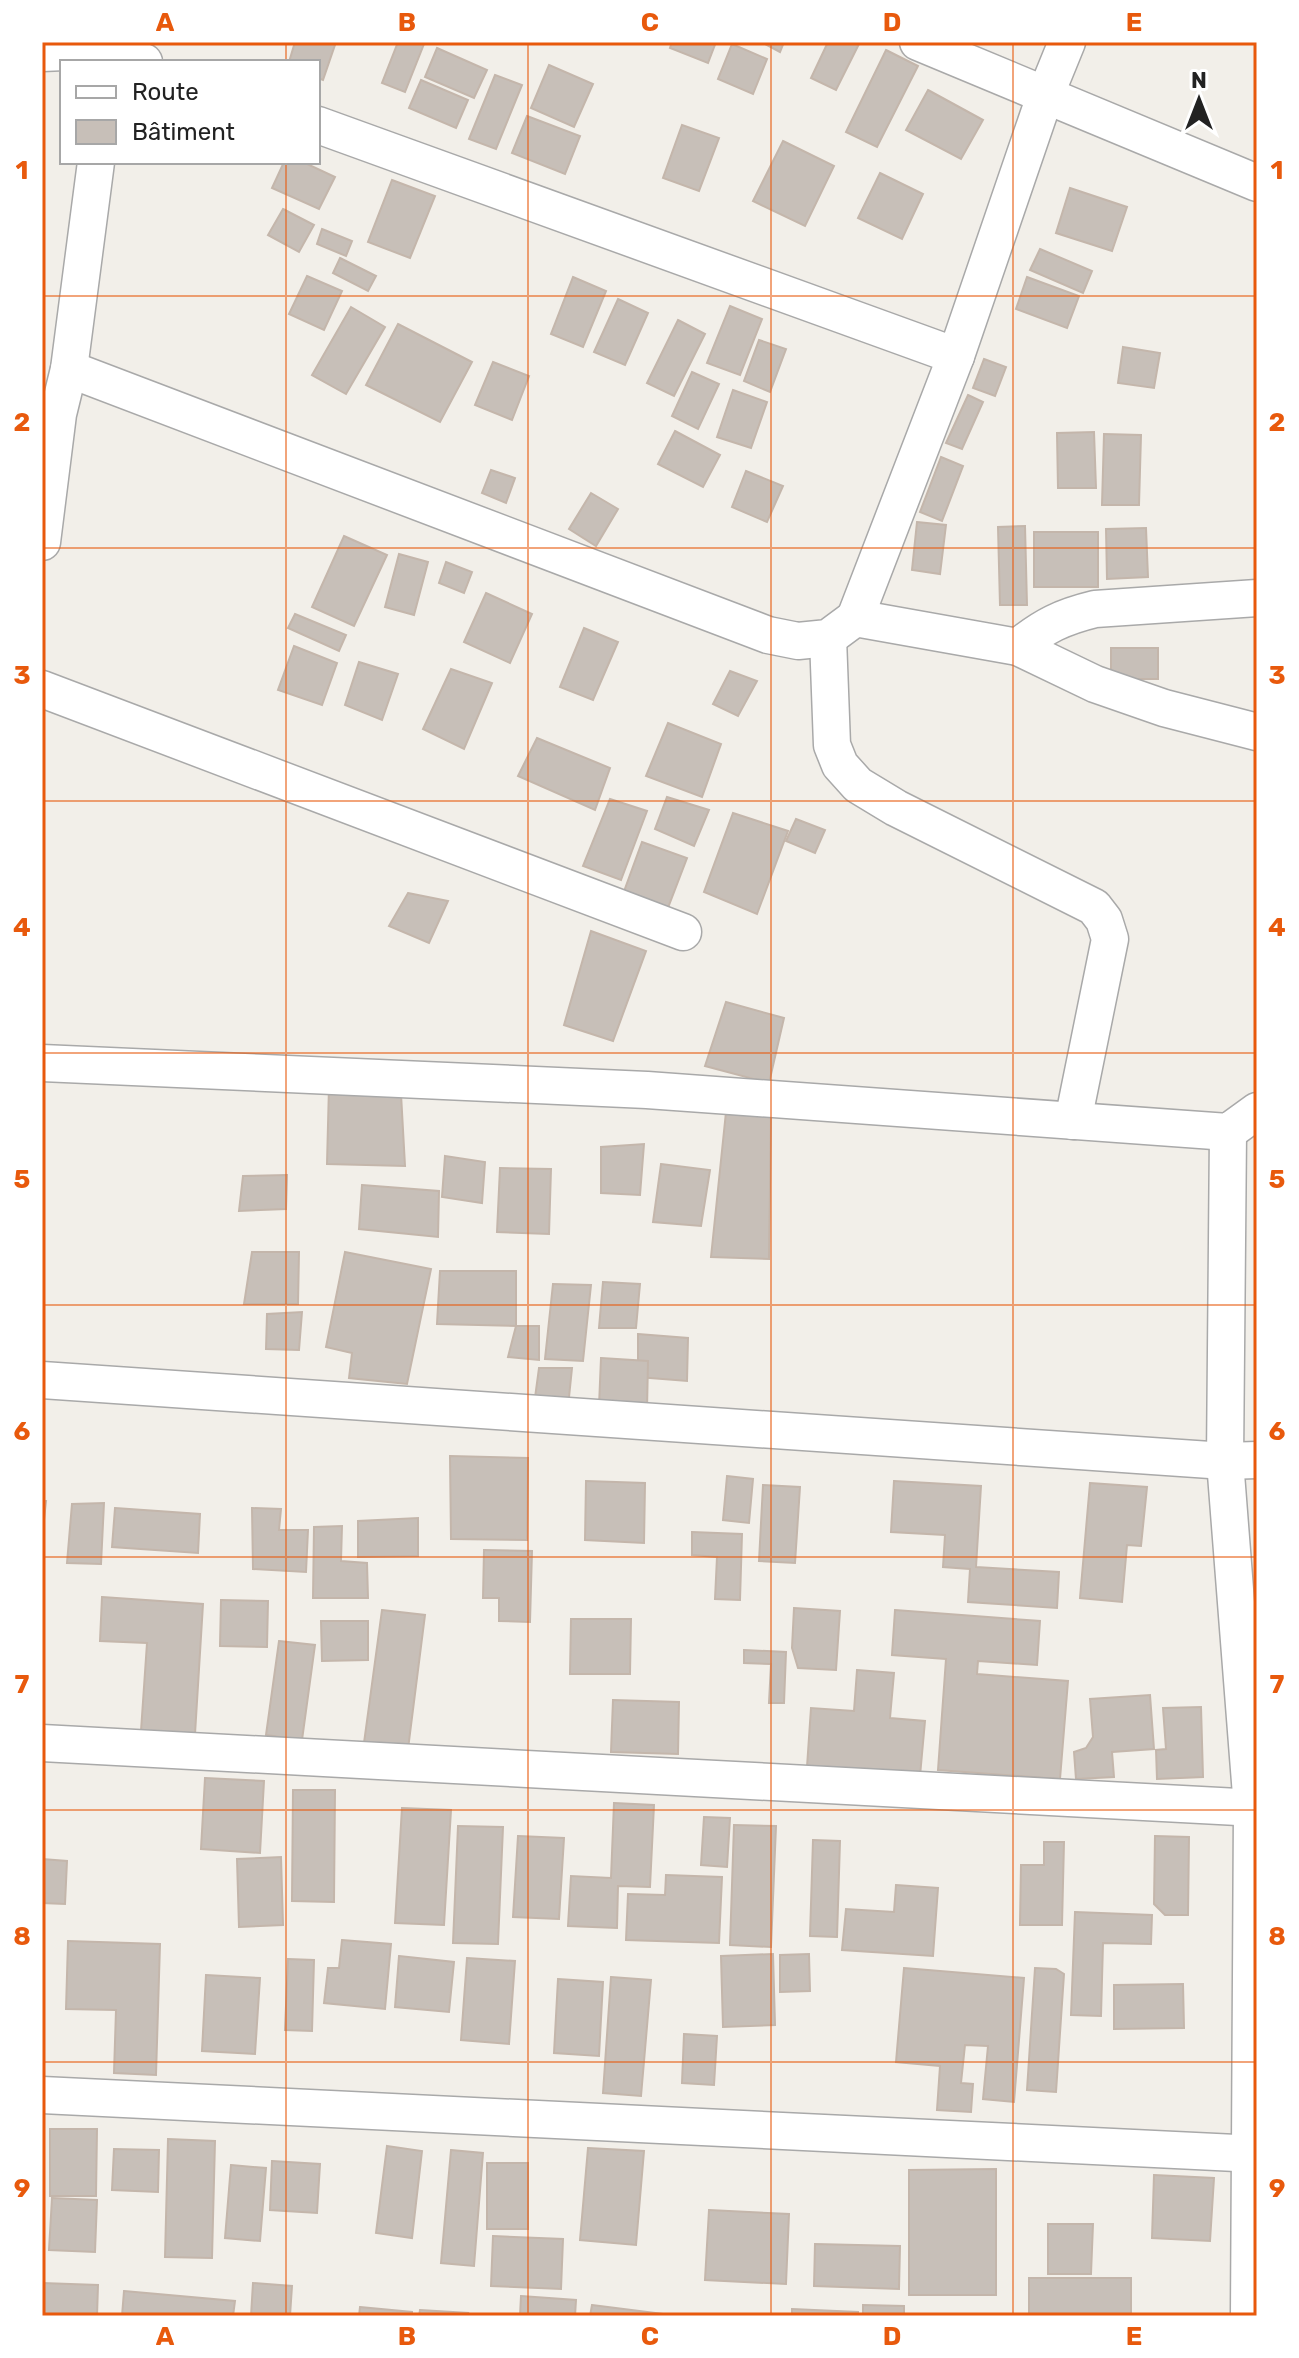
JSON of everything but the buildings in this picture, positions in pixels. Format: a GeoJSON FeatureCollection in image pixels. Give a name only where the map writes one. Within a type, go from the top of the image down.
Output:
{"type":"FeatureCollection","features":[{"type":"Feature","properties":{"kind":"street"},"geometry":{"type":"LineString","coordinates":[[918,42],[1257,183]]}},
{"type":"Feature","properties":{"kind":"street"},"geometry":{"type":"LineString","coordinates":[[1067,42],[1045,96],[956,356],[841,628],[832,745],[840,765],[858,785],[896,808],[1094,907],[1104,920],[1110,939],[1073,1121]]}},
{"type":"Feature","properties":{"kind":"street"},"geometry":{"type":"LineString","coordinates":[[42,53],[110,51],[138,60]]}},
{"type":"Feature","properties":{"kind":"street"},"geometry":{"type":"LineString","coordinates":[[320,126],[956,356]]}},
{"type":"Feature","properties":{"kind":"street"},"geometry":{"type":"LineString","coordinates":[[42,542],[50,415],[69,369],[96,164]]}},
{"type":"Feature","properties":{"kind":"street"},"geometry":{"type":"LineString","coordinates":[[69,369],[768,635],[798,641],[841,628],[1018,647],[1095,684],[1164,708],[1257,732]]}},
{"type":"Feature","properties":{"kind":"street"},"geometry":{"type":"LineString","coordinates":[[1018,647],[1045,626],[1069,615],[1095,609],[1257,598]]}},
{"type":"Feature","properties":{"kind":"street"},"geometry":{"type":"LineString","coordinates":[[42,689],[683,932]]}},
{"type":"Feature","properties":{"kind":"street"},"geometry":{"type":"LineString","coordinates":[[42,1063],[647,1090],[1228,1132],[1257,1111]]}},
{"type":"Feature","properties":{"kind":"street"},"geometry":{"type":"LineString","coordinates":[[1228,1132],[1254,1808],[1253,2154],[1249,2316]]}},
{"type":"Feature","properties":{"kind":"street"},"geometry":{"type":"LineString","coordinates":[[42,1380],[1241,1460]]}},
{"type":"Feature","properties":{"kind":"street"},"geometry":{"type":"LineString","coordinates":[[42,1743],[1254,1808]]}},
{"type":"Feature","properties":{"kind":"street"},"geometry":{"type":"LineString","coordinates":[[42,2095],[1253,2154]]}}]}
